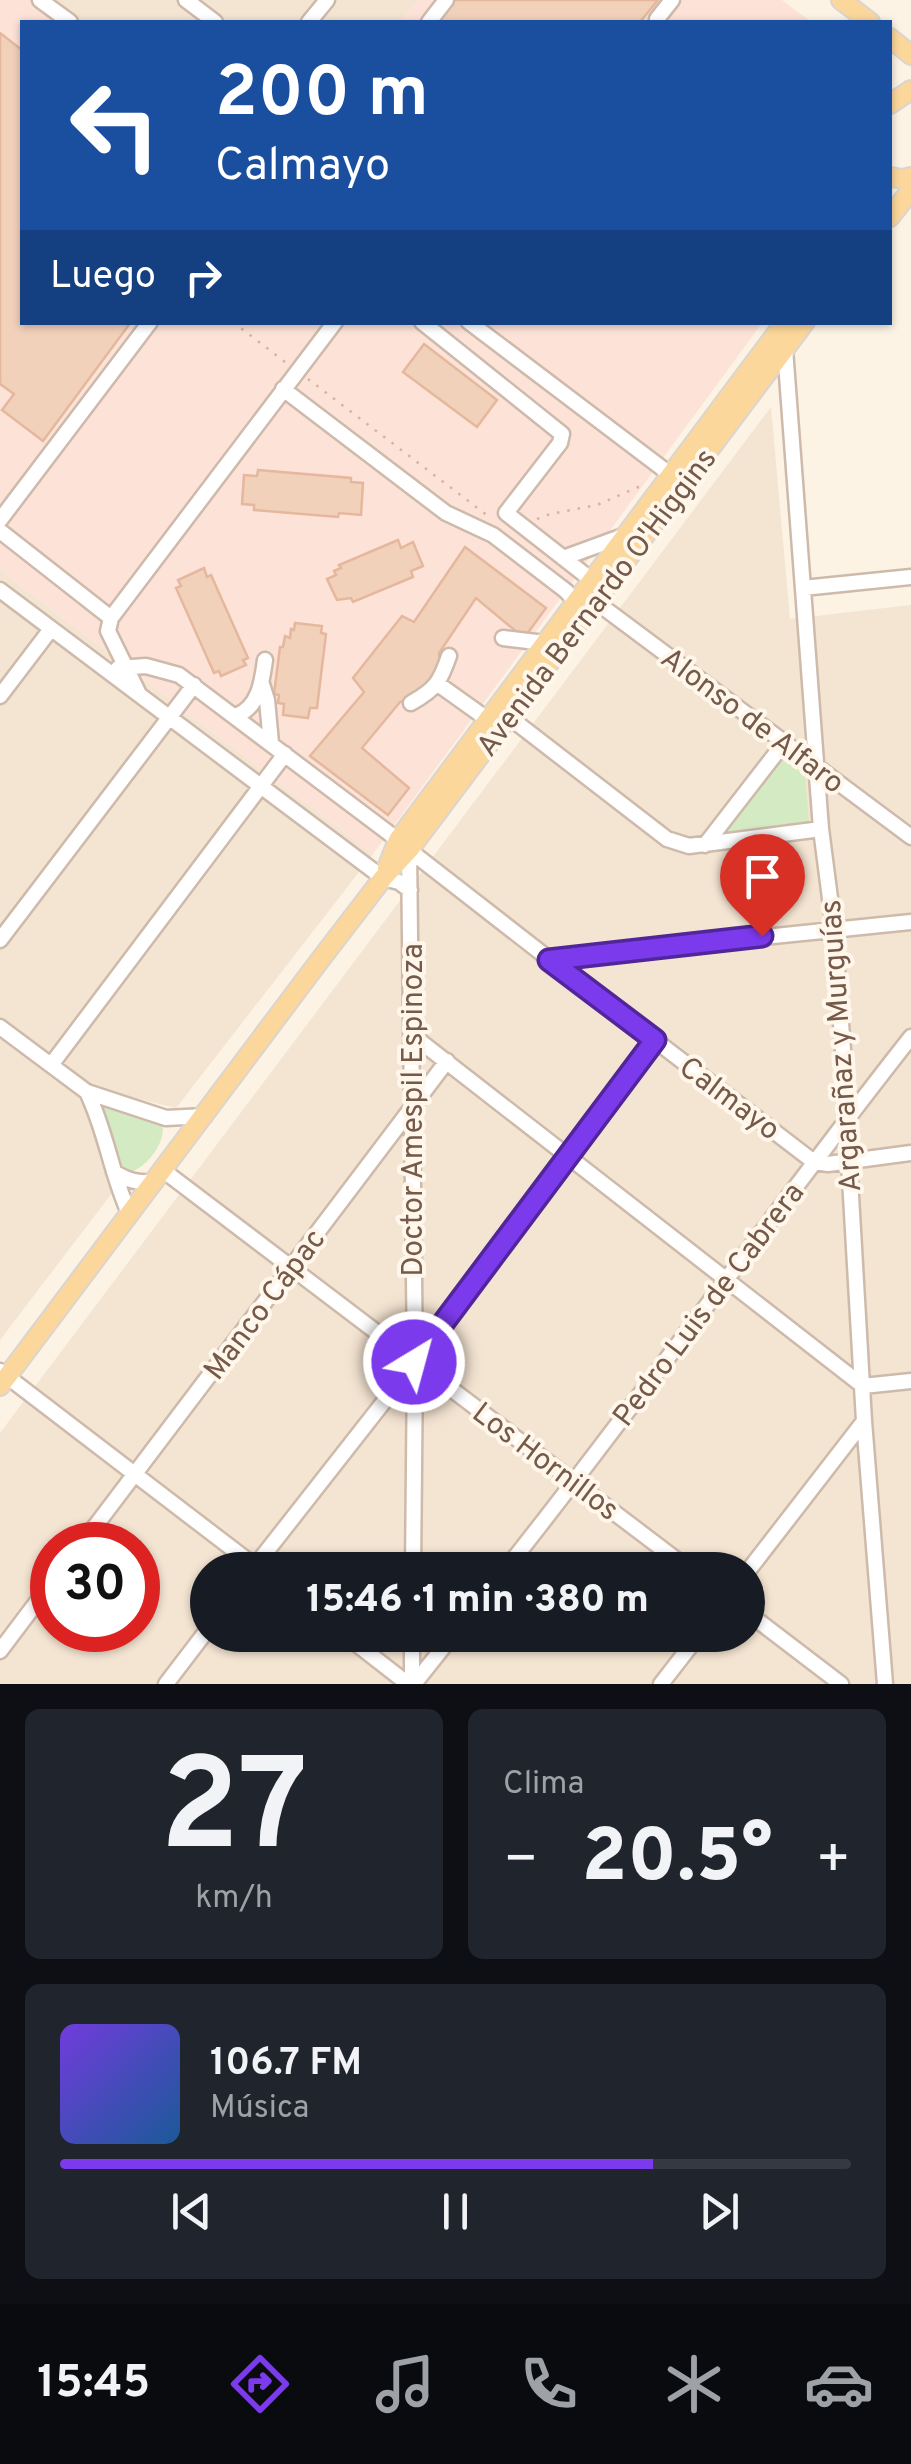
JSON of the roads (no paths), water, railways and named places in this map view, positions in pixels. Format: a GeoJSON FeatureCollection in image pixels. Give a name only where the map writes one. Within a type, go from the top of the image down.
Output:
{"type":"FeatureCollection","features":[{"type":"Feature","properties":{"kind":"main road"},"geometry":{"type":"LineString","coordinates":[[824,0],[849,20]]}},
{"type":"Feature","properties":{"kind":"main road"},"geometry":{"type":"LineString","coordinates":[[841,0],[867,20]]}},
{"type":"Feature","properties":{"kind":"main road"},"geometry":{"type":"LineString","coordinates":[[892,214],[911,190]]}},
{"type":"Feature","properties":{"kind":"main road","name":"Avenida Bernardo O'Higgins"},"geometry":{"type":"LineString","coordinates":[[499,722],[545,643],[576,602],[597,591],[626,535],[783,325]]}},
{"type":"Feature","properties":{"kind":"main road","name":"Avenida Bernardo O'Higgins"},"geometry":{"type":"LineString","coordinates":[[2,1378],[205,1116],[384,878],[403,845],[803,325]]}},
{"type":"Feature","properties":{"kind":"street"},"geometry":{"type":"LineString","coordinates":[[40,0],[67,20]]}},
{"type":"Feature","properties":{"kind":"street"},"geometry":{"type":"LineString","coordinates":[[186,0],[212,20]]}},
{"type":"Feature","properties":{"kind":"street"},"geometry":{"type":"LineString","coordinates":[[312,20],[327,0]]}},
{"type":"Feature","properties":{"kind":"street"},"geometry":{"type":"LineString","coordinates":[[430,20],[446,0]]}},
{"type":"Feature","properties":{"kind":"street"},"geometry":{"type":"LineString","coordinates":[[0,520],[148,325]]}},
{"type":"Feature","properties":{"kind":"street"},"geometry":{"type":"LineString","coordinates":[[141,698],[108,632],[111,618],[332,325]]}},
{"type":"Feature","properties":{"kind":"street"},"geometry":{"type":"LineString","coordinates":[[426,325],[562,434],[560,443],[500,521]]}},
{"type":"Feature","properties":{"kind":"street"},"geometry":{"type":"LineString","coordinates":[[473,325],[671,474]]}},
{"type":"Feature","properties":{"kind":"street","name":"Argarañaz y Murguías"},"geometry":{"type":"LineString","coordinates":[[785,349],[821,829],[834,928],[864,1421],[885,1684]]}},
{"type":"Feature","properties":{"kind":"street"},"geometry":{"type":"LineString","coordinates":[[283,389],[446,512],[500,521],[576,602]]}},
{"type":"Feature","properties":{"kind":"street","name":"Alonso de Alfaro"},"geometry":{"type":"LineString","coordinates":[[500,521],[526,529],[784,743],[911,838]]}},
{"type":"Feature","properties":{"kind":"street"},"geometry":{"type":"LineString","coordinates":[[0,532],[111,618]]}},
{"type":"Feature","properties":{"kind":"street"},"geometry":{"type":"LineString","coordinates":[[563,558],[626,535]]}},
{"type":"Feature","properties":{"kind":"street"},"geometry":{"type":"LineString","coordinates":[[803,588],[911,578]]}},
{"type":"Feature","properties":{"kind":"street"},"geometry":{"type":"LineString","coordinates":[[0,590],[384,878],[410,890]]}},
{"type":"Feature","properties":{"kind":"street"},"geometry":{"type":"LineString","coordinates":[[0,696],[50,629]]}},
{"type":"Feature","properties":{"kind":"street"},"geometry":{"type":"LineString","coordinates":[[503,638],[545,643]]}},
{"type":"Feature","properties":{"kind":"street"},"geometry":{"type":"LineString","coordinates":[[102,669],[116,649]]}},
{"type":"Feature","properties":{"kind":"street"},"geometry":{"type":"LineString","coordinates":[[412,704],[438,684],[449,656]]}},
{"type":"Feature","properties":{"kind":"street"},"geometry":{"type":"LineString","coordinates":[[236,716],[252,706],[262,684],[265,660]]}},
{"type":"Feature","properties":{"kind":"street","name":"Calmayo"},"geometry":{"type":"LineString","coordinates":[[102,669],[146,666],[166,670],[194,684],[814,1162]]}},
{"type":"Feature","properties":{"kind":"street"},"geometry":{"type":"LineString","coordinates":[[0,940],[194,684]]}},
{"type":"Feature","properties":{"kind":"street"},"geometry":{"type":"LineString","coordinates":[[262,684],[271,743]]}},
{"type":"Feature","properties":{"kind":"street"},"geometry":{"type":"LineString","coordinates":[[438,684],[667,839],[689,846],[705,845],[821,829]]}},
{"type":"Feature","properties":{"kind":"street"},"geometry":{"type":"LineString","coordinates":[[705,845],[784,743]]}},
{"type":"Feature","properties":{"kind":"street"},"geometry":{"type":"LineString","coordinates":[[51,1066],[285,754]]}},
{"type":"Feature","properties":{"kind":"street","name":"Doctor Amespil Espinoza"},"geometry":{"type":"LineString","coordinates":[[403,845],[410,890],[413,1552]]}},
{"type":"Feature","properties":{"kind":"street"},"geometry":{"type":"LineString","coordinates":[[549,960],[911,922]]}},
{"type":"Feature","properties":{"kind":"street"},"geometry":{"type":"LineString","coordinates":[[0,1026],[87,1092],[166,1118],[205,1116]]}},
{"type":"Feature","properties":{"kind":"street"},"geometry":{"type":"LineString","coordinates":[[412,1036],[863,1386],[911,1381]]}},
{"type":"Feature","properties":{"kind":"street","name":"Pedro Luis de Cabrera"},"geometry":{"type":"LineString","coordinates":[[519,1552],[911,1037]]}},
{"type":"Feature","properties":{"kind":"street"},"geometry":{"type":"LineString","coordinates":[[269,1552],[655,1040]]}},
{"type":"Feature","properties":{"kind":"street","name":"Manco Cápac"},"geometry":{"type":"LineString","coordinates":[[98,1522],[447,1061]]}},
{"type":"Feature","properties":{"kind":"street"},"geometry":{"type":"LineString","coordinates":[[87,1092],[100,1119],[130,1214]]}},
{"type":"Feature","properties":{"kind":"street"},"geometry":{"type":"LineString","coordinates":[[166,1118],[178,1151]]}},
{"type":"Feature","properties":{"kind":"street"},"geometry":{"type":"LineString","coordinates":[[814,1162],[828,1164],[911,1153]]}},
{"type":"Feature","properties":{"kind":"street","name":"Los Hornillos"},"geometry":{"type":"LineString","coordinates":[[114,1172],[137,1183],[159,1177],[292,1268],[666,1552]]}},
{"type":"Feature","properties":{"kind":"street"},"geometry":{"type":"LineString","coordinates":[[2,1378],[234,1552]]}},
{"type":"Feature","properties":{"kind":"street"},"geometry":{"type":"LineString","coordinates":[[763,1552],[864,1421]]}},
{"type":"Feature","properties":{"kind":"street"},"geometry":{"type":"LineString","coordinates":[[0,1651],[30,1611]]}},
{"type":"Feature","properties":{"kind":"street"},"geometry":{"type":"LineString","coordinates":[[765,1626],[841,1684]]}},
{"type":"Feature","properties":{"kind":"street"},"geometry":{"type":"LineString","coordinates":[[166,1684],[190,1652]]}},
{"type":"Feature","properties":{"kind":"street"},"geometry":{"type":"LineString","coordinates":[[368,1652],[411,1684]]}},
{"type":"Feature","properties":{"kind":"street"},"geometry":{"type":"LineString","coordinates":[[411,1684],[412,1652]]}},
{"type":"Feature","properties":{"kind":"street"},"geometry":{"type":"LineString","coordinates":[[411,1684],[438,1652]]}},
{"type":"Feature","properties":{"kind":"street"},"geometry":{"type":"LineString","coordinates":[[661,1684],[685,1652]]}}]}
